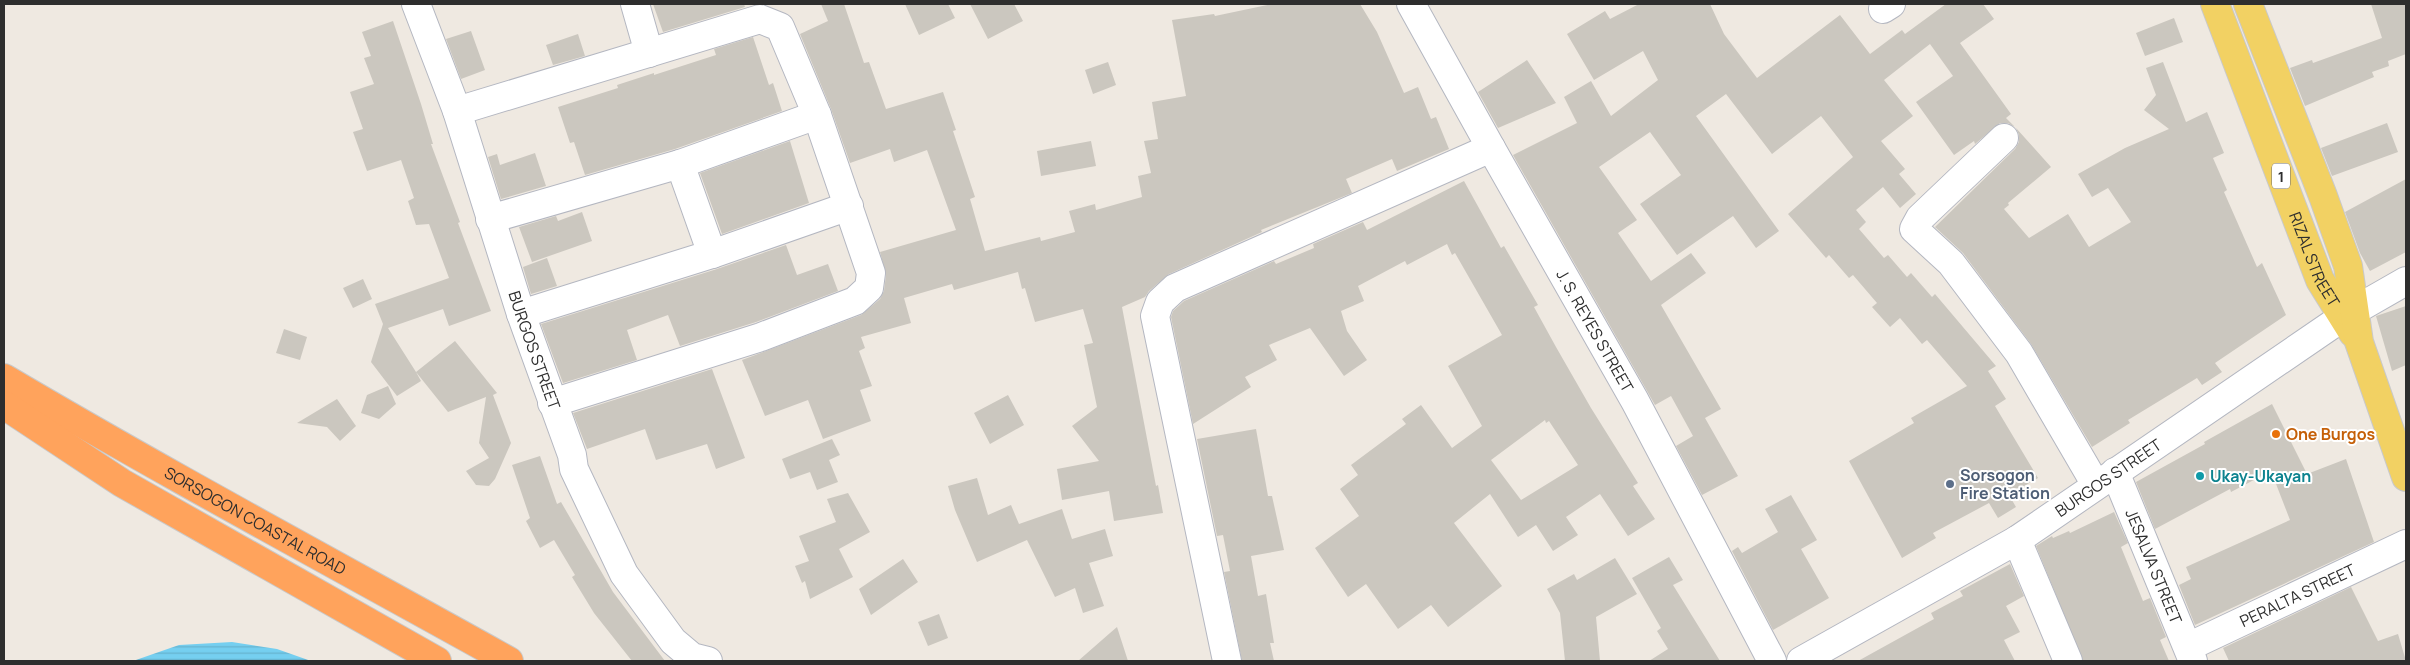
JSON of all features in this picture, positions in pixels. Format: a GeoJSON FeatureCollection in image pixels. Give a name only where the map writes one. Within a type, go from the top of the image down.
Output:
{"type":"FeatureCollection","features":[{"type":"Feature","properties":{"kind":"highway","name":"SORSOGON COASTAL ROAD"},"geometry":{"type":"LineString","coordinates":[[4,378],[136,456],[236,509],[509,661]]}},
{"type":"Feature","properties":{"kind":"highway","name":"SORSOGON COASTAL ROAD"},"geometry":{"type":"LineString","coordinates":[[4,406],[122,482],[437,661]]}},
{"type":"Feature","properties":{"kind":"main road","name":"RIZAL STREET"},"geometry":{"type":"LineString","coordinates":[[2215,4],[2320,280],[2349,314]]}},
{"type":"Feature","properties":{"kind":"main road","name":"RIZAL STREET"},"geometry":{"type":"LineString","coordinates":[[2248,4],[2345,257],[2349,314],[2406,477]]}},
{"type":"Feature","properties":{"kind":"street","name":"BURGOS STREET"},"geometry":{"type":"LineString","coordinates":[[416,4],[458,111],[490,219],[521,314],[572,455],[574,469],[624,574],[673,641],[692,657],[708,661]]}},
{"type":"Feature","properties":{"kind":"street"},"geometry":{"type":"LineString","coordinates":[[635,4],[649,53]]}},
{"type":"Feature","properties":{"kind":"street","name":"J. S. REYES STREET"},"geometry":{"type":"LineString","coordinates":[[1411,4],[1635,401],[1772,661]]}},
{"type":"Feature","properties":{"kind":"street"},"geometry":{"type":"LineString","coordinates":[[458,111],[760,19],[780,27],[817,115],[871,273],[869,288],[855,301],[761,337],[552,403]]}},
{"type":"Feature","properties":{"kind":"street"},"geometry":{"type":"LineString","coordinates":[[490,219],[680,164],[817,115]]}},
{"type":"Feature","properties":{"kind":"street","name":"JESALVA STREET"},"geometry":{"type":"LineString","coordinates":[[2004,138],[1920,218],[1914,229],[1951,264],[2019,353],[2106,478],[2191,654]]}},
{"type":"Feature","properties":{"kind":"street"},"geometry":{"type":"LineString","coordinates":[[1227,661],[1155,316],[1160,302],[1175,288],[1491,148]]}},
{"type":"Feature","properties":{"kind":"street"},"geometry":{"type":"LineString","coordinates":[[680,164],[712,254]]}},
{"type":"Feature","properties":{"kind":"street"},"geometry":{"type":"LineString","coordinates":[[521,314],[712,254],[849,206]]}},
{"type":"Feature","properties":{"kind":"street","name":"BURGOS STREET"},"geometry":{"type":"LineString","coordinates":[[1801,661],[2017,540],[2349,314],[2406,281]]}},
{"type":"Feature","properties":{"kind":"street"},"geometry":{"type":"LineString","coordinates":[[2017,540],[2068,661]]}},
{"type":"Feature","properties":{"kind":"street","name":"PERALTA STREET"},"geometry":{"type":"LineString","coordinates":[[2191,654],[2406,544]]}},
{"type":"Feature","properties":{"kind":"water"},"geometry":{"type":"Polygon","coordinates":[[[232,642],[277,649],[311,661],[133,661],[179,645],[232,642]]]}},
{"type":"Feature","properties":{"kind":"building"},"geometry":{"type":"Polygon","coordinates":[[[653,4],[744,4],[745,7],[663,32],[653,4]]]}},
{"type":"Feature","properties":{"kind":"building"},"geometry":{"type":"Polygon","coordinates":[[[821,4],[844,4],[864,63],[869,62],[886,109],[943,92],[956,130],[953,131],[975,197],[970,199],[985,251],[1040,237],[1041,241],[1075,232],[1069,211],[1095,204],[1096,210],[1142,197],[1138,176],[1151,173],[1144,141],[1158,139],[1152,102],[1186,96],[1172,20],[1214,14],[1215,16],[1272,4],[1360,4],[1377,32],[1404,93],[1418,87],[1431,119],[1436,117],[1449,149],[1397,171],[1392,159],[1346,179],[1352,193],[1261,230],[1262,232],[1169,274],[1149,291],[1145,297],[1122,307],[1156,486],[1158,485],[1163,513],[1114,521],[1109,491],[1062,500],[1057,469],[1099,461],[1072,426],[1097,407],[1084,345],[1093,343],[1083,309],[1035,322],[1025,288],[1022,289],[1018,272],[954,290],[952,284],[904,298],[911,323],[861,337],[865,348],[859,351],[872,386],[860,390],[871,421],[823,439],[808,400],[765,416],[742,360],[861,315],[880,299],[884,291],[886,275],[880,252],[956,230],[927,150],[894,162],[890,149],[850,163],[831,109],[800,34],[828,21],[821,4]]]}},
{"type":"Feature","properties":{"kind":"building"},"geometry":{"type":"Polygon","coordinates":[[[905,4],[948,4],[955,18],[919,35],[905,4]]]}},
{"type":"Feature","properties":{"kind":"building"},"geometry":{"type":"Polygon","coordinates":[[[970,4],[1014,4],[1023,21],[988,39],[970,4]]]}},
{"type":"Feature","properties":{"kind":"building"},"geometry":{"type":"Polygon","coordinates":[[[1639,4],[1710,4],[1724,34],[1757,78],[1840,15],[1870,54],[1902,30],[1905,34],[1946,4],[1983,4],[1994,19],[1960,43],[2011,114],[2006,118],[2015,127],[2008,123],[2000,123],[1975,144],[1974,141],[1954,155],[1916,102],[1953,76],[1930,44],[1884,80],[1913,116],[1881,141],[1905,169],[1899,174],[1916,194],[1900,208],[1883,187],[1856,210],[1866,222],[1859,229],[1884,258],[1888,255],[1907,277],[1911,273],[1932,297],[1935,294],[1996,366],[1988,371],[2006,399],[1995,406],[2038,478],[2009,495],[2016,507],[1998,518],[1989,503],[1933,533],[1936,538],[1902,558],[1849,461],[1914,423],[1911,418],[1967,386],[1927,340],[1922,344],[1900,318],[1890,327],[1872,307],[1877,303],[1853,275],[1849,278],[1829,255],[1826,258],[1788,214],[1853,157],[1821,116],[1772,154],[1726,94],[1696,116],[1779,231],[1756,248],[1733,216],[1677,255],[1640,204],[1681,175],[1650,132],[1599,167],[1637,220],[1618,233],[1651,281],[1691,253],[1706,273],[1661,305],[1721,409],[1705,418],[1738,476],[1702,495],[1676,446],[1693,436],[1671,396],[1655,405],[1513,155],[1577,123],[1564,97],[1591,81],[1611,116],[1658,80],[1643,51],[1594,80],[1567,34],[1605,11],[1610,19],[1639,4]]]}},
{"type":"Feature","properties":{"kind":"building"},"geometry":{"type":"Polygon","coordinates":[[[2371,4],[2406,4],[2406,54],[2388,61],[2389,66],[2372,72],[2374,77],[2305,106],[2290,68],[2312,60],[2313,63],[2382,38],[2371,4]]]}},
{"type":"Feature","properties":{"kind":"building"},"geometry":{"type":"Polygon","coordinates":[[[2174,18],[2183,42],[2145,56],[2136,33],[2174,18]]]}},
{"type":"Feature","properties":{"kind":"building"},"geometry":{"type":"Polygon","coordinates":[[[393,21],[421,104],[433,144],[431,144],[491,311],[449,326],[443,309],[388,328],[421,381],[397,396],[371,362],[383,324],[375,304],[449,278],[429,224],[416,225],[408,201],[414,198],[401,160],[367,171],[353,132],[363,129],[350,92],[374,84],[364,58],[371,56],[362,32],[393,21]]]}},
{"type":"Feature","properties":{"kind":"building"},"geometry":{"type":"Polygon","coordinates":[[[471,31],[485,70],[461,79],[446,39],[471,31]]]}},
{"type":"Feature","properties":{"kind":"building"},"geometry":{"type":"Polygon","coordinates":[[[578,34],[585,56],[553,65],[546,45],[578,34]]]}},
{"type":"Feature","properties":{"kind":"building"},"geometry":{"type":"Polygon","coordinates":[[[753,37],[769,85],[773,83],[782,111],[675,149],[585,175],[574,142],[570,143],[558,107],[618,88],[617,85],[716,55],[714,49],[753,37]]]}},
{"type":"Feature","properties":{"kind":"building"},"geometry":{"type":"Polygon","coordinates":[[[1527,60],[1556,103],[1498,128],[1478,92],[1527,60]]]}},
{"type":"Feature","properties":{"kind":"building"},"geometry":{"type":"Polygon","coordinates":[[[1108,62],[1116,85],[1093,94],[1085,70],[1108,62]]]}},
{"type":"Feature","properties":{"kind":"building"},"geometry":{"type":"Polygon","coordinates":[[[2163,62],[2186,122],[2207,112],[2224,153],[2213,158],[2227,190],[2224,192],[2257,267],[2262,263],[2286,315],[2215,363],[2222,372],[2202,385],[2197,378],[2128,420],[2130,423],[2092,447],[2031,344],[1963,253],[1935,227],[2015,149],[2019,142],[2016,128],[2051,167],[2008,203],[2009,205],[2004,209],[2029,238],[2068,214],[2089,247],[2131,222],[2108,188],[2092,197],[2078,174],[2125,148],[2169,129],[2144,110],[2156,95],[2146,68],[2163,62]]]}},
{"type":"Feature","properties":{"kind":"building"},"geometry":{"type":"Polygon","coordinates":[[[2387,123],[2398,152],[2332,176],[2321,148],[2387,123]]]}},
{"type":"Feature","properties":{"kind":"building"},"geometry":{"type":"Polygon","coordinates":[[[790,141],[809,203],[722,234],[700,173],[790,141]]]}},
{"type":"Feature","properties":{"kind":"building"},"geometry":{"type":"Polygon","coordinates":[[[1091,141],[1096,166],[1041,176],[1037,151],[1091,141]]]}},
{"type":"Feature","properties":{"kind":"building"},"geometry":{"type":"Polygon","coordinates":[[[535,153],[546,186],[501,199],[488,157],[497,154],[500,165],[535,153]]]}},
{"type":"Feature","properties":{"kind":"building"},"geometry":{"type":"Polygon","coordinates":[[[2406,179],[2406,252],[2370,271],[2360,253],[2345,212],[2406,179]]]}},
{"type":"Feature","properties":{"kind":"building"},"geometry":{"type":"Polygon","coordinates":[[[1464,181],[1501,248],[1504,246],[1538,305],[1534,307],[1591,408],[1638,483],[1633,486],[1655,519],[1628,536],[1600,494],[1566,517],[1578,535],[1553,551],[1536,525],[1518,537],[1490,494],[1454,523],[1502,586],[1448,627],[1431,605],[1398,629],[1366,584],[1348,597],[1315,548],[1359,516],[1340,489],[1358,475],[1351,465],[1406,424],[1402,419],[1421,405],[1452,448],[1482,426],[1448,366],[1502,335],[1455,253],[1452,255],[1447,244],[1407,265],[1405,261],[1358,286],[1364,301],[1341,311],[1347,331],[1367,360],[1344,376],[1310,328],[1269,345],[1277,360],[1245,377],[1251,387],[1193,424],[1171,317],[1173,311],[1184,301],[1274,261],[1276,264],[1314,248],[1313,244],[1363,222],[1367,230],[1464,181]],[[1545,420],[1491,460],[1521,500],[1578,465],[1549,421],[1546,423],[1545,420]]]}},
{"type":"Feature","properties":{"kind":"building"},"geometry":{"type":"Polygon","coordinates":[[[582,212],[592,241],[532,262],[519,227],[556,216],[558,221],[582,212]]]}},
{"type":"Feature","properties":{"kind":"building"},"geometry":{"type":"Polygon","coordinates":[[[786,245],[797,275],[828,264],[838,291],[756,322],[680,346],[668,315],[627,330],[637,360],[563,383],[541,324],[717,269],[786,245]]]}},
{"type":"Feature","properties":{"kind":"building"},"geometry":{"type":"Polygon","coordinates":[[[547,258],[557,286],[531,294],[523,267],[547,258]]]}},
{"type":"Feature","properties":{"kind":"building"},"geometry":{"type":"Polygon","coordinates":[[[363,279],[372,299],[353,308],[343,288],[363,279]]]}},
{"type":"Feature","properties":{"kind":"building"},"geometry":{"type":"Polygon","coordinates":[[[2406,306],[2406,365],[2392,371],[2376,316],[2406,306]]]}},
{"type":"Feature","properties":{"kind":"building"},"geometry":{"type":"Polygon","coordinates":[[[284,329],[307,337],[300,360],[276,353],[284,329]]]}},
{"type":"Feature","properties":{"kind":"building"},"geometry":{"type":"Polygon","coordinates":[[[455,341],[497,393],[493,395],[511,443],[495,479],[489,486],[476,485],[466,471],[489,458],[479,443],[486,397],[448,412],[416,372],[455,341]]]}},
{"type":"Feature","properties":{"kind":"building"},"geometry":{"type":"Polygon","coordinates":[[[712,369],[745,458],[716,469],[707,444],[656,460],[645,429],[587,449],[573,413],[712,369]]]}},
{"type":"Feature","properties":{"kind":"building"},"geometry":{"type":"Polygon","coordinates":[[[388,386],[396,404],[379,419],[361,413],[367,395],[388,386]]]}},
{"type":"Feature","properties":{"kind":"building"},"geometry":{"type":"Polygon","coordinates":[[[1008,395],[1024,425],[990,444],[974,413],[1008,395]]]}},
{"type":"Feature","properties":{"kind":"building"},"geometry":{"type":"Polygon","coordinates":[[[337,399],[356,426],[340,441],[327,427],[297,423],[337,399]]]}},
{"type":"Feature","properties":{"kind":"building"},"geometry":{"type":"Polygon","coordinates":[[[2272,404],[2307,474],[2346,459],[2374,542],[2195,625],[2179,585],[2191,579],[2186,567],[2290,520],[2271,471],[2231,492],[2230,489],[2155,529],[2136,482],[2272,404]]]}},
{"type":"Feature","properties":{"kind":"building"},"geometry":{"type":"Polygon","coordinates":[[[1256,429],[1268,496],[1272,496],[1284,550],[1251,556],[1258,596],[1266,594],[1274,643],[1270,643],[1274,661],[1242,661],[1224,572],[1230,571],[1223,535],[1217,536],[1197,439],[1256,429]]]}},
{"type":"Feature","properties":{"kind":"building"},"geometry":{"type":"Polygon","coordinates":[[[832,439],[840,455],[829,460],[838,482],[817,490],[810,472],[790,479],[782,459],[832,439]]]}},
{"type":"Feature","properties":{"kind":"building"},"geometry":{"type":"Polygon","coordinates":[[[540,456],[557,504],[561,502],[613,592],[665,661],[632,661],[594,613],[572,577],[575,575],[554,540],[540,548],[526,521],[530,518],[512,465],[540,456]]]}},
{"type":"Feature","properties":{"kind":"building"},"geometry":{"type":"Polygon","coordinates":[[[977,478],[988,515],[1011,505],[1019,524],[1062,509],[1072,539],[1105,529],[1113,556],[1089,563],[1104,606],[1083,613],[1075,588],[1055,597],[1027,540],[977,562],[955,510],[948,486],[977,478]]]}},
{"type":"Feature","properties":{"kind":"building"},"geometry":{"type":"Polygon","coordinates":[[[848,493],[870,532],[839,549],[853,577],[810,599],[805,581],[802,583],[795,566],[809,561],[799,536],[836,522],[827,499],[848,493]]]}},
{"type":"Feature","properties":{"kind":"building"},"geometry":{"type":"Polygon","coordinates":[[[1791,495],[1817,540],[1801,549],[1829,598],[1773,630],[1732,551],[1738,547],[1742,553],[1778,532],[1765,509],[1791,495]]]}},
{"type":"Feature","properties":{"kind":"building"},"geometry":{"type":"Polygon","coordinates":[[[2114,512],[2128,543],[2121,547],[2143,601],[2150,598],[2166,637],[2160,640],[2169,661],[2083,661],[2036,546],[2052,536],[2053,538],[2069,531],[2070,533],[2114,512]]]}},
{"type":"Feature","properties":{"kind":"building"},"geometry":{"type":"Polygon","coordinates":[[[1669,557],[1683,580],[1673,585],[1720,661],[1649,661],[1668,649],[1657,631],[1661,628],[1632,578],[1669,557]]]}},
{"type":"Feature","properties":{"kind":"building"},"geometry":{"type":"Polygon","coordinates":[[[1615,558],[1637,594],[1596,617],[1600,661],[1565,661],[1560,613],[1547,589],[1574,574],[1577,580],[1615,558]]]}},
{"type":"Feature","properties":{"kind":"building"},"geometry":{"type":"Polygon","coordinates":[[[903,559],[918,582],[871,615],[859,589],[903,559]]]}},
{"type":"Feature","properties":{"kind":"building"},"geometry":{"type":"Polygon","coordinates":[[[2010,564],[2024,596],[2006,606],[2020,632],[2004,640],[2015,661],[1858,661],[1934,619],[1931,613],[1963,596],[1960,591],[2010,564]]]}},
{"type":"Feature","properties":{"kind":"building"},"geometry":{"type":"Polygon","coordinates":[[[2351,587],[2378,641],[2398,634],[2406,661],[2229,661],[2223,648],[2351,587]]]}},
{"type":"Feature","properties":{"kind":"building"},"geometry":{"type":"Polygon","coordinates":[[[939,614],[948,638],[928,646],[918,622],[939,614]]]}},
{"type":"Feature","properties":{"kind":"building"},"geometry":{"type":"Polygon","coordinates":[[[1117,627],[1128,661],[1078,661],[1110,633],[1117,627]]]}},
{"type":"Feature","properties":{"kind":"place","name":"One Burgos"},"geometry":{"type":"Point","coordinates":[2276,434]}},
{"type":"Feature","properties":{"kind":"place","name":"Ukay-Ukayan"},"geometry":{"type":"Point","coordinates":[2200,476]}},
{"type":"Feature","properties":{"kind":"place","name":"Sorsogon Fire Station"},"geometry":{"type":"Point","coordinates":[1950,484]}}]}
